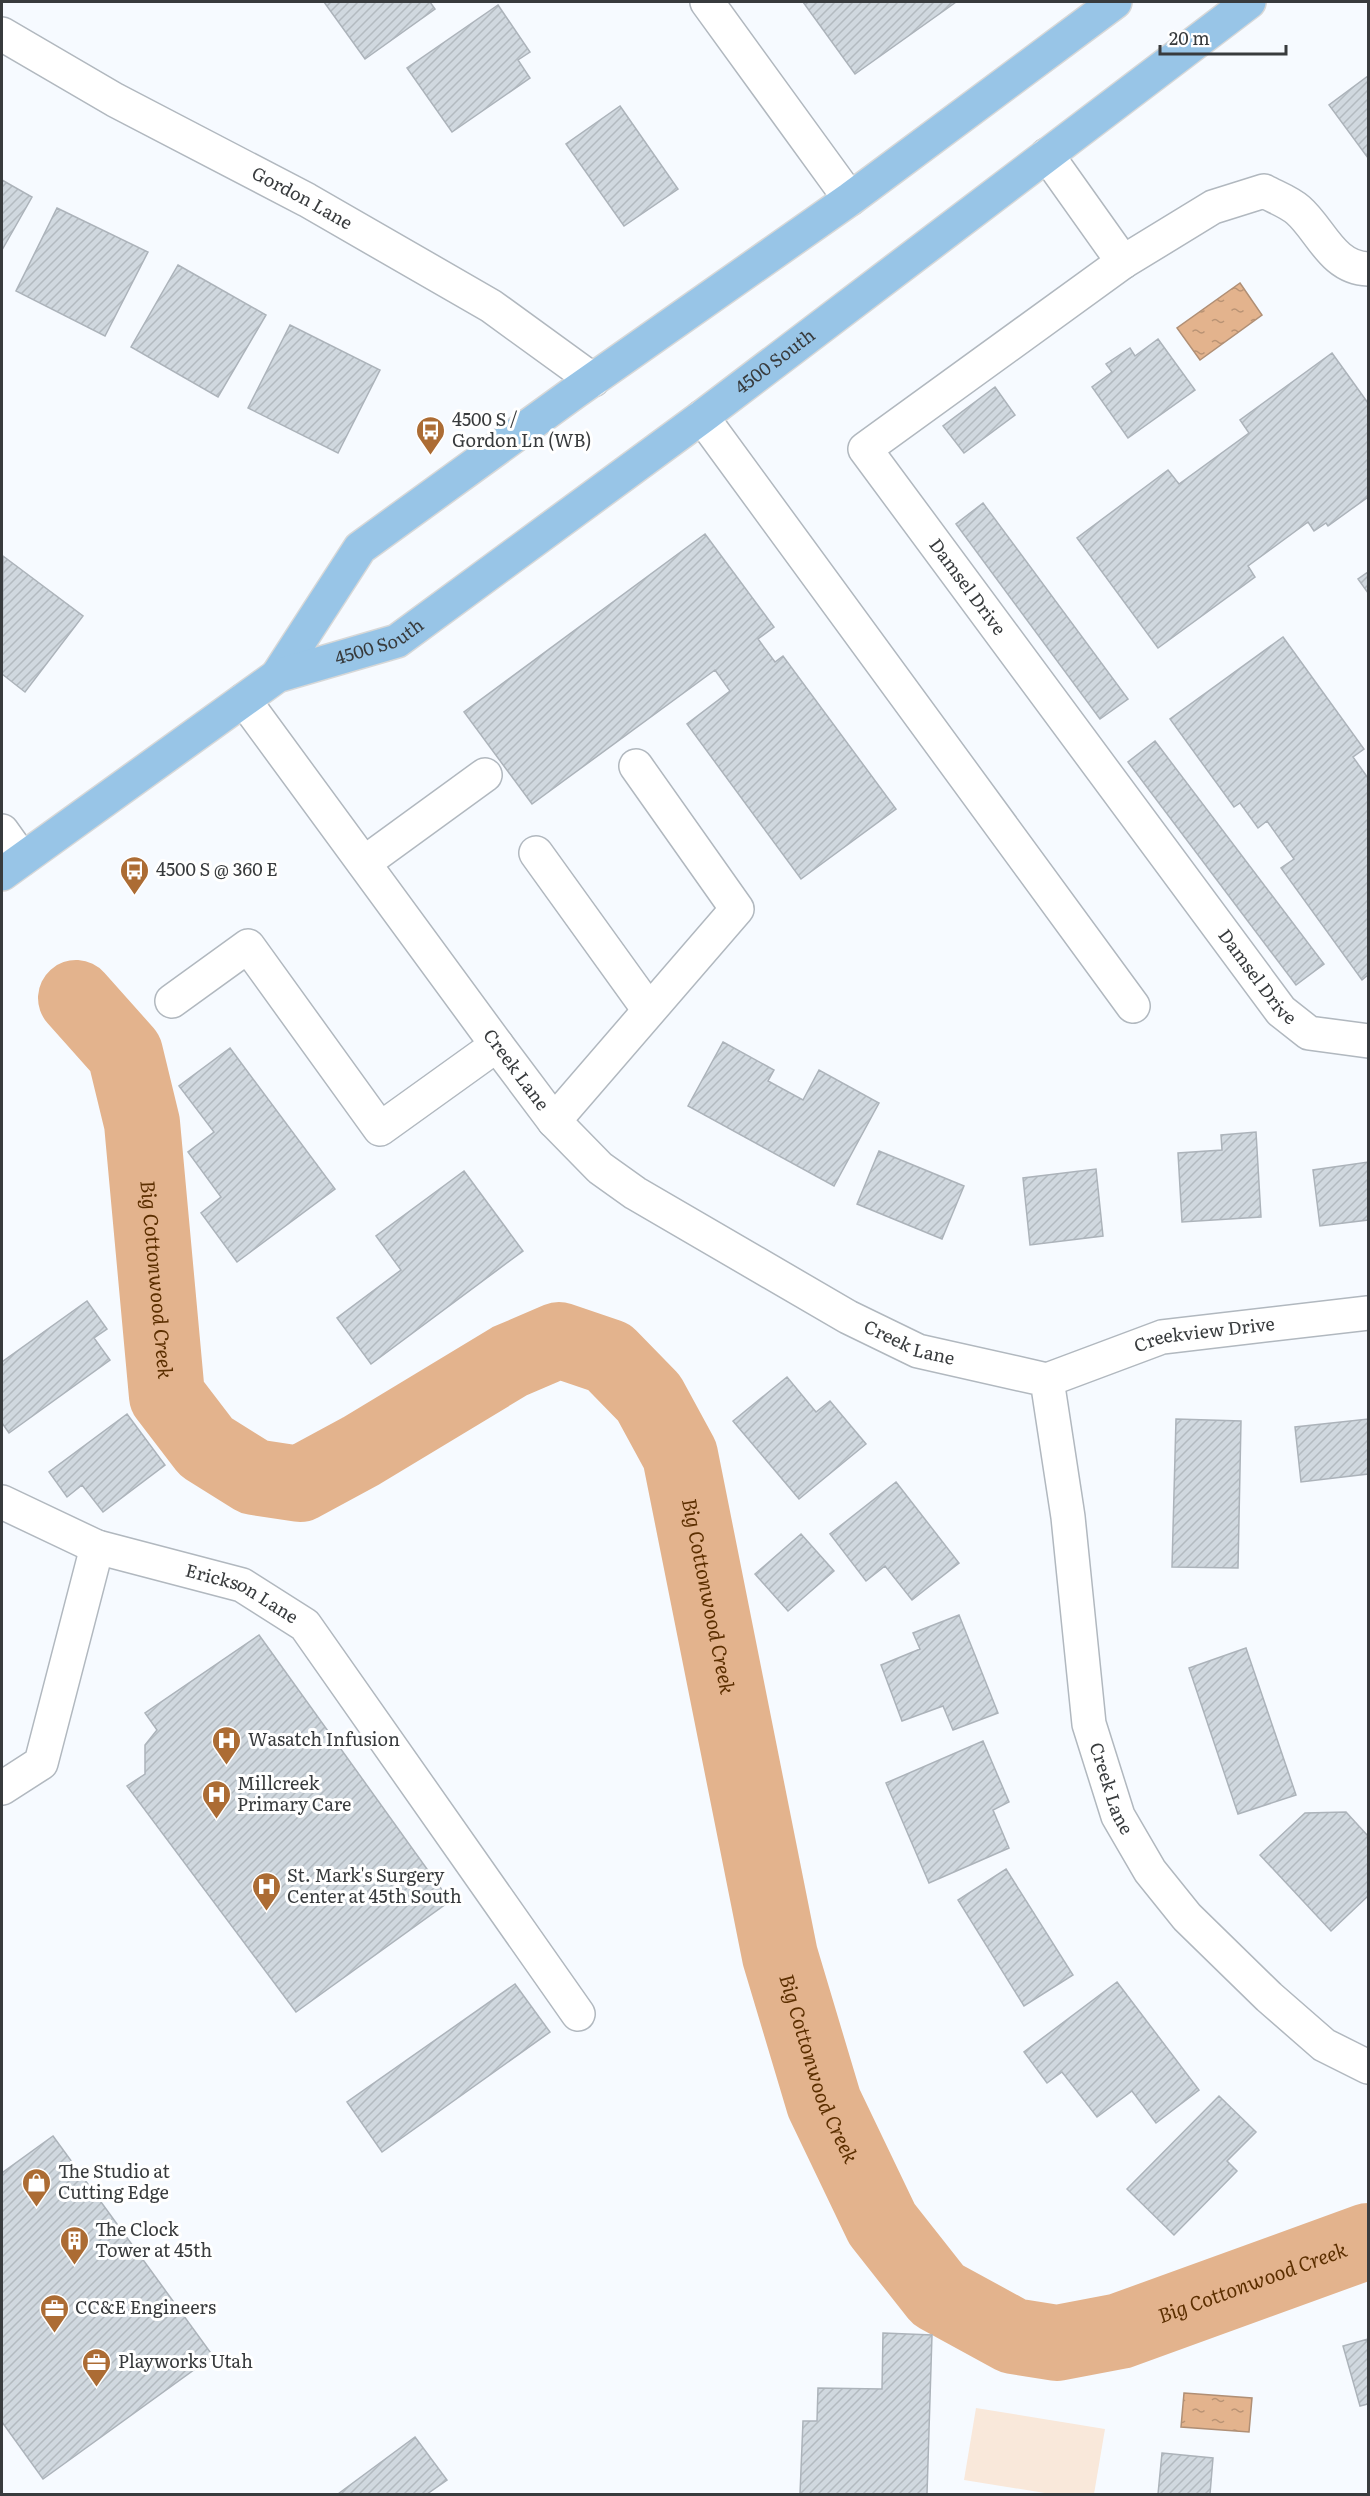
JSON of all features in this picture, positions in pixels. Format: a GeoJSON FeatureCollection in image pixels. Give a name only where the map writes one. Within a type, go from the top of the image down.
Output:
{"type":"FeatureCollection","features":[{"type":"Feature","properties":{"kind":"main road","name":"4500 South"},"geometry":{"type":"LineString","coordinates":[[277,676],[360,548],[850,199],[1115,2]]}},
{"type":"Feature","properties":{"kind":"main road","name":"4500 South"},"geometry":{"type":"LineString","coordinates":[[12,866],[277,676],[397,640],[702,417],[1249,2]]}},
{"type":"Feature","properties":{"kind":"street"},"geometry":{"type":"LineString","coordinates":[[707,2],[850,199]]}},
{"type":"Feature","properties":{"kind":"street","name":"Gordon Lane"},"geometry":{"type":"LineString","coordinates":[[2,34],[115,100],[307,200],[481,301],[593,380]]}},
{"type":"Feature","properties":{"kind":"street"},"geometry":{"type":"LineString","coordinates":[[1047,155],[1123,262],[1213,207],[1264,191],[1298,210],[1328,250],[1360,269],[1368,269]]}},
{"type":"Feature","properties":{"kind":"street","name":"Damsel Drive"},"geometry":{"type":"LineString","coordinates":[[1123,262],[865,449],[1281,1011],[1309,1033],[1368,1041]]}},
{"type":"Feature","properties":{"kind":"street"},"geometry":{"type":"LineString","coordinates":[[702,417],[1133,1006]]}},
{"type":"Feature","properties":{"kind":"street","name":"Creek Lane"},"geometry":{"type":"LineString","coordinates":[[244,700],[554,1121],[600,1168],[635,1193],[848,1317],[918,1351],[1047,1380],[1068,1517],[1089,1724],[1118,1816],[1150,1871],[1187,1917],[1269,1997],[1324,2045],[1368,2067]]}},
{"type":"Feature","properties":{"kind":"street"},"geometry":{"type":"LineString","coordinates":[[554,1121],[738,909],[636,766]]}},
{"type":"Feature","properties":{"kind":"street"},"geometry":{"type":"LineString","coordinates":[[364,863],[485,775]]}},
{"type":"Feature","properties":{"kind":"street"},"geometry":{"type":"LineString","coordinates":[[2,831],[12,866]]}},
{"type":"Feature","properties":{"kind":"street"},"geometry":{"type":"LineString","coordinates":[[536,853],[649,1010]]}},
{"type":"Feature","properties":{"kind":"street"},"geometry":{"type":"LineString","coordinates":[[172,1001],[248,946],[380,1129],[497,1045]]}},
{"type":"Feature","properties":{"kind":"street","name":"Creekview Drive"},"geometry":{"type":"LineString","coordinates":[[1047,1380],[1162,1338],[1368,1313]]}},
{"type":"Feature","properties":{"kind":"street","name":"Erickson Lane"},"geometry":{"type":"LineString","coordinates":[[2,1502],[97,1547],[242,1585],[305,1624],[578,2014]]}},
{"type":"Feature","properties":{"kind":"street"},"geometry":{"type":"LineString","coordinates":[[2,1788],[41,1763],[97,1547]]}},
{"type":"Feature","properties":{"kind":"shaded area"},"geometry":{"type":"Polygon","coordinates":[[[976,2408],[1105,2429],[1094,2494],[1051,2494],[964,2480],[976,2408]]]}},
{"type":"Feature","properties":{"kind":"water"},"geometry":{"type":"Polygon","coordinates":[[[1240,283],[1262,315],[1200,360],[1177,328],[1240,283]]]}},
{"type":"Feature","properties":{"kind":"water"},"geometry":{"type":"Polygon","coordinates":[[[1184,2393],[1252,2398],[1249,2432],[1181,2427],[1184,2393]]]}},
{"type":"Feature","properties":{"kind":"building"},"geometry":{"type":"Polygon","coordinates":[[[324,2],[430,2],[435,9],[365,59],[324,2]]]}},
{"type":"Feature","properties":{"kind":"building"},"geometry":{"type":"Polygon","coordinates":[[[803,2],[956,2],[855,74],[803,2]]]}},
{"type":"Feature","properties":{"kind":"building"},"geometry":{"type":"Polygon","coordinates":[[[498,5],[530,52],[518,60],[530,78],[452,132],[407,68],[498,5]]]}},
{"type":"Feature","properties":{"kind":"building"},"geometry":{"type":"Polygon","coordinates":[[[1368,76],[1368,158],[1329,105],[1368,76]]]}},
{"type":"Feature","properties":{"kind":"building"},"geometry":{"type":"Polygon","coordinates":[[[620,106],[678,189],[624,226],[566,144],[620,106]]]}},
{"type":"Feature","properties":{"kind":"building"},"geometry":{"type":"Polygon","coordinates":[[[2,180],[32,197],[2,250],[2,180]]]}},
{"type":"Feature","properties":{"kind":"building"},"geometry":{"type":"Polygon","coordinates":[[[57,208],[148,252],[105,336],[16,291],[57,208]]]}},
{"type":"Feature","properties":{"kind":"building"},"geometry":{"type":"Polygon","coordinates":[[[178,265],[266,315],[218,397],[131,347],[178,265]]]}},
{"type":"Feature","properties":{"kind":"building"},"geometry":{"type":"Polygon","coordinates":[[[290,325],[380,370],[338,453],[248,408],[290,325]]]}},
{"type":"Feature","properties":{"kind":"building"},"geometry":{"type":"Polygon","coordinates":[[[1158,339],[1195,390],[1128,438],[1092,387],[1112,372],[1106,364],[1130,348],[1135,356],[1158,339]]]}},
{"type":"Feature","properties":{"kind":"building"},"geometry":{"type":"Polygon","coordinates":[[[1332,353],[1368,403],[1368,497],[1328,526],[1326,523],[1314,531],[1308,522],[1248,566],[1255,577],[1158,648],[1077,538],[1168,470],[1179,484],[1249,433],[1240,420],[1332,353]]]}},
{"type":"Feature","properties":{"kind":"building"},"geometry":{"type":"Polygon","coordinates":[[[995,387],[1015,415],[964,453],[943,426],[995,387]]]}},
{"type":"Feature","properties":{"kind":"building"},"geometry":{"type":"Polygon","coordinates":[[[983,503],[1128,699],[1100,719],[956,524],[983,503]]]}},
{"type":"Feature","properties":{"kind":"building"},"geometry":{"type":"Polygon","coordinates":[[[705,534],[774,627],[758,639],[775,662],[783,656],[896,809],[801,879],[687,724],[730,691],[715,670],[532,804],[464,712],[705,534]]]}},
{"type":"Feature","properties":{"kind":"building"},"geometry":{"type":"Polygon","coordinates":[[[3,556],[83,616],[25,692],[2,674],[3,556]]]}},
{"type":"Feature","properties":{"kind":"building"},"geometry":{"type":"Polygon","coordinates":[[[1368,572],[1368,593],[1358,579],[1368,572]]]}},
{"type":"Feature","properties":{"kind":"building"},"geometry":{"type":"Polygon","coordinates":[[[1283,637],[1364,749],[1353,757],[1368,778],[1368,975],[1362,980],[1281,868],[1294,859],[1267,821],[1258,828],[1240,803],[1234,807],[1170,719],[1283,637]]]}},
{"type":"Feature","properties":{"kind":"building"},"geometry":{"type":"Polygon","coordinates":[[[1155,741],[1324,964],[1296,985],[1128,762],[1155,741]]]}},
{"type":"Feature","properties":{"kind":"building"},"geometry":{"type":"Polygon","coordinates":[[[723,1042],[774,1070],[768,1081],[803,1100],[819,1070],[879,1103],[834,1186],[688,1106],[723,1042]]]}},
{"type":"Feature","properties":{"kind":"building"},"geometry":{"type":"Polygon","coordinates":[[[230,1048],[335,1189],[237,1262],[201,1213],[221,1197],[188,1152],[214,1132],[179,1086],[230,1048]]]}},
{"type":"Feature","properties":{"kind":"building"},"geometry":{"type":"Polygon","coordinates":[[[1256,1132],[1261,1217],[1182,1222],[1178,1153],[1222,1150],[1221,1135],[1256,1132]]]}},
{"type":"Feature","properties":{"kind":"building"},"geometry":{"type":"Polygon","coordinates":[[[879,1151],[964,1186],[942,1239],[857,1204],[879,1151]]]}},
{"type":"Feature","properties":{"kind":"building"},"geometry":{"type":"Polygon","coordinates":[[[1368,1162],[1368,1220],[1320,1226],[1313,1170],[1368,1162]]]}},
{"type":"Feature","properties":{"kind":"building"},"geometry":{"type":"Polygon","coordinates":[[[1096,1169],[1103,1236],[1030,1245],[1023,1178],[1096,1169]]]}},
{"type":"Feature","properties":{"kind":"building"},"geometry":{"type":"Polygon","coordinates":[[[464,1171],[523,1251],[371,1364],[337,1318],[401,1270],[376,1236],[464,1171]]]}},
{"type":"Feature","properties":{"kind":"building"},"geometry":{"type":"Polygon","coordinates":[[[87,1301],[107,1329],[94,1338],[110,1360],[9,1433],[2,1423],[2,1362],[87,1301]]]}},
{"type":"Feature","properties":{"kind":"building"},"geometry":{"type":"Polygon","coordinates":[[[787,1377],[816,1412],[830,1401],[866,1444],[799,1499],[733,1421],[787,1377]]]}},
{"type":"Feature","properties":{"kind":"building"},"geometry":{"type":"Polygon","coordinates":[[[127,1414],[165,1465],[103,1512],[82,1485],[67,1497],[49,1472],[127,1414]]]}},
{"type":"Feature","properties":{"kind":"building"},"geometry":{"type":"Polygon","coordinates":[[[1176,1419],[1241,1421],[1238,1568],[1172,1567],[1176,1419]]]}},
{"type":"Feature","properties":{"kind":"building"},"geometry":{"type":"Polygon","coordinates":[[[1368,1419],[1368,1474],[1301,1482],[1295,1427],[1368,1419]]]}},
{"type":"Feature","properties":{"kind":"building"},"geometry":{"type":"Polygon","coordinates":[[[896,1482],[959,1563],[912,1600],[885,1566],[866,1581],[830,1534],[896,1482]]]}},
{"type":"Feature","properties":{"kind":"building"},"geometry":{"type":"Polygon","coordinates":[[[801,1534],[834,1571],[788,1611],[755,1574],[801,1534]]]}},
{"type":"Feature","properties":{"kind":"building"},"geometry":{"type":"Polygon","coordinates":[[[959,1615],[998,1713],[953,1730],[943,1706],[902,1721],[881,1665],[920,1649],[913,1633],[959,1615]]]}},
{"type":"Feature","properties":{"kind":"building"},"geometry":{"type":"Polygon","coordinates":[[[259,1635],[450,1901],[296,2012],[127,1786],[145,1774],[145,1745],[157,1730],[145,1713],[259,1635]]]}},
{"type":"Feature","properties":{"kind":"building"},"geometry":{"type":"Polygon","coordinates":[[[1246,1648],[1296,1795],[1238,1814],[1189,1668],[1246,1648]]]}},
{"type":"Feature","properties":{"kind":"building"},"geometry":{"type":"Polygon","coordinates":[[[983,1741],[1009,1802],[993,1810],[1009,1848],[929,1883],[886,1783],[983,1741]]]}},
{"type":"Feature","properties":{"kind":"building"},"geometry":{"type":"Polygon","coordinates":[[[1346,1812],[1368,1836],[1368,1896],[1331,1931],[1260,1855],[1305,1813],[1346,1812]]]}},
{"type":"Feature","properties":{"kind":"building"},"geometry":{"type":"Polygon","coordinates":[[[1006,1869],[1073,1975],[1024,2006],[958,1900],[1006,1869]]]}},
{"type":"Feature","properties":{"kind":"building"},"geometry":{"type":"Polygon","coordinates":[[[1117,1982],[1199,2090],[1156,2123],[1132,2091],[1097,2117],[1062,2072],[1047,2083],[1024,2052],[1117,1982]]]}},
{"type":"Feature","properties":{"kind":"building"},"geometry":{"type":"Polygon","coordinates":[[[515,1984],[550,2032],[382,2152],[347,2102],[515,1984]]]}},
{"type":"Feature","properties":{"kind":"building"},"geometry":{"type":"Polygon","coordinates":[[[1219,2096],[1256,2132],[1227,2161],[1237,2171],[1174,2235],[1127,2189],[1219,2096]]]}},
{"type":"Feature","properties":{"kind":"building","name":"The Clock Tower at 45th"},"geometry":{"type":"Polygon","coordinates":[[[53,2136],[213,2356],[43,2479],[2,2422],[2,2173],[53,2136]]]}},
{"type":"Feature","properties":{"kind":"building"},"geometry":{"type":"Polygon","coordinates":[[[883,2333],[932,2335],[927,2494],[800,2494],[803,2421],[817,2421],[818,2388],[882,2389],[883,2333]]]}},
{"type":"Feature","properties":{"kind":"building"},"geometry":{"type":"Polygon","coordinates":[[[1368,2339],[1368,2404],[1360,2406],[1343,2346],[1368,2339]]]}},
{"type":"Feature","properties":{"kind":"building"},"geometry":{"type":"Polygon","coordinates":[[[415,2437],[447,2480],[427,2494],[338,2494],[415,2437]]]}},
{"type":"Feature","properties":{"kind":"building"},"geometry":{"type":"Polygon","coordinates":[[[1162,2453],[1213,2458],[1210,2494],[1158,2494],[1162,2453]]]}},
{"type":"Feature","properties":{"kind":"waterway","name":"Big Cottonwood Creek"},"geometry":{"type":"LineString","coordinates":[[76,998],[125,1053],[142,1123],[167,1396],[206,1447],[254,1477],[300,1484],[361,1451],[510,1361],[559,1340],[609,1357],[649,1398],[680,1455],[780,1956],[824,2103],[882,2224],[938,2295],[1013,2336],[1057,2343],[1120,2331],[1368,2241]]}},
{"type":"Feature","properties":{"kind":"place","name":"4500 S / Gordon Ln (WB)"},"geometry":{"type":"Point","coordinates":[431,456]}},
{"type":"Feature","properties":{"kind":"place","name":"4500 S @ 360 E"},"geometry":{"type":"Point","coordinates":[135,896]}},
{"type":"Feature","properties":{"kind":"place","name":"Wasatch Infusion"},"geometry":{"type":"Point","coordinates":[227,1766]}},
{"type":"Feature","properties":{"kind":"place","name":"Millcreek Primary Care"},"geometry":{"type":"Point","coordinates":[216,1820]}},
{"type":"Feature","properties":{"kind":"place","name":"St. Mark's Surgery Center at 45th South"},"geometry":{"type":"Point","coordinates":[266,1912]}},
{"type":"Feature","properties":{"kind":"place","name":"The Studio at Cutting Edge"},"geometry":{"type":"Point","coordinates":[37,2208]}},
{"type":"Feature","properties":{"kind":"place","name":"The Clock Tower at 45th"},"geometry":{"type":"Point","coordinates":[74,2266]}},
{"type":"Feature","properties":{"kind":"place","name":"CC&E Engineers"},"geometry":{"type":"Point","coordinates":[54,2334]}},
{"type":"Feature","properties":{"kind":"place","name":"Playworks Utah"},"geometry":{"type":"Point","coordinates":[97,2388]}}]}
